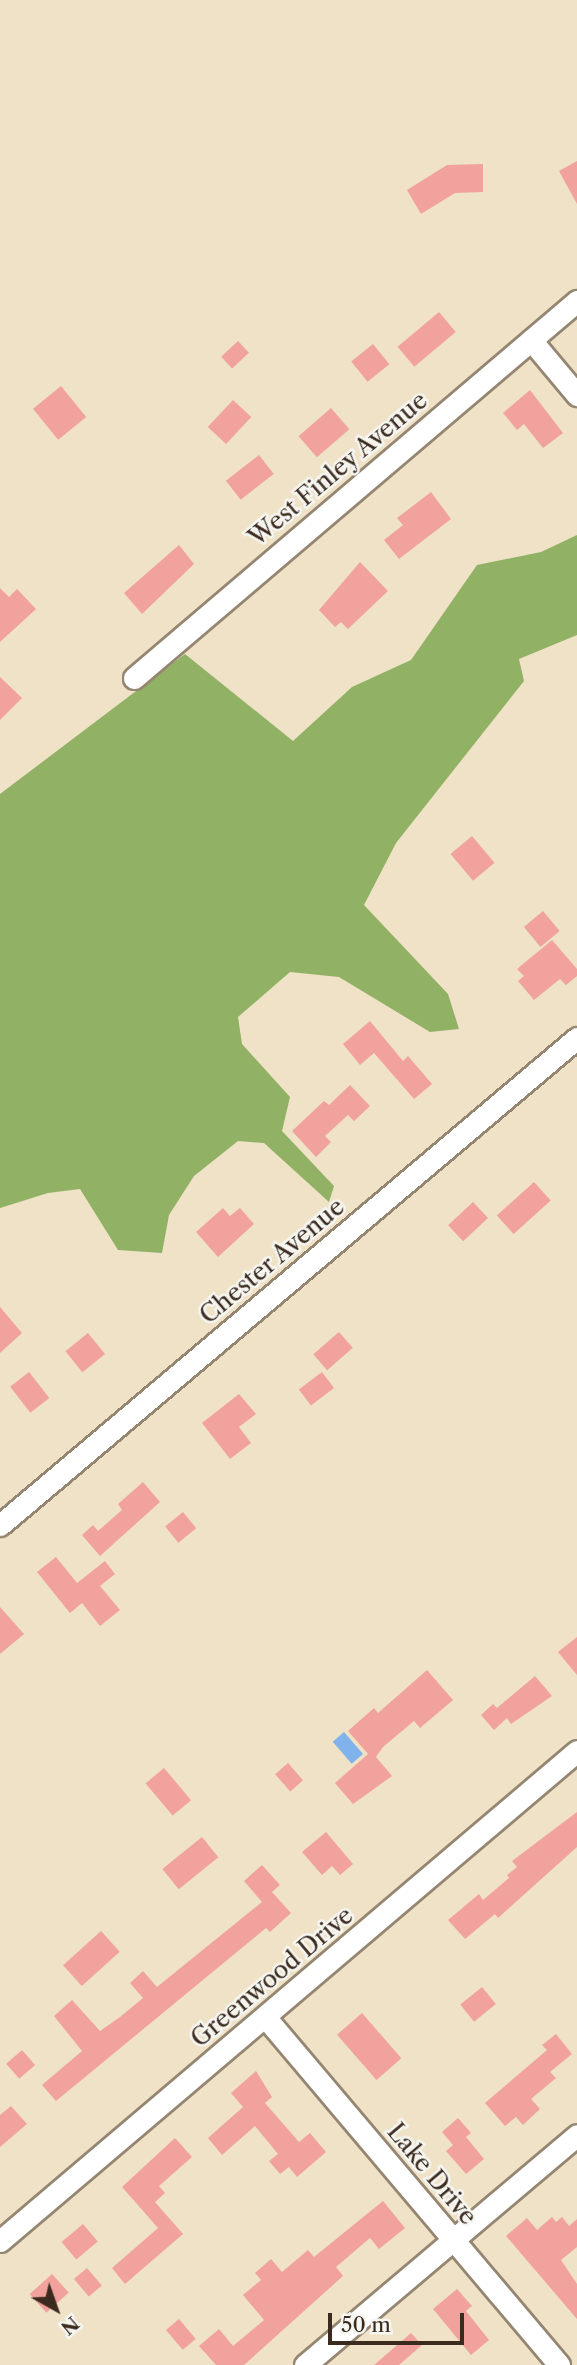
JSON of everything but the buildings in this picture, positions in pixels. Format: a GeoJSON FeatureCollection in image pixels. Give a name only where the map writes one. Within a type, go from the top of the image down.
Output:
{"type":"FeatureCollection","features":[{"type":"Feature","properties":{"kind":"street","name":"West Finley Avenue"},"geometry":{"type":"LineString","coordinates":[[134,678],[577,302]]}},
{"type":"Feature","properties":{"kind":"street"},"geometry":{"type":"LineString","coordinates":[[531,340],[577,395]]}},
{"type":"Feature","properties":{"kind":"street","name":"Chester Avenue"},"geometry":{"type":"LineString","coordinates":[[0,1525],[577,1038]]}},
{"type":"Feature","properties":{"kind":"street","name":"Greenwood Drive"},"geometry":{"type":"LineString","coordinates":[[0,2241],[266,2018],[577,1751]]}},
{"type":"Feature","properties":{"kind":"street","name":"Lake Drive"},"geometry":{"type":"LineString","coordinates":[[266,2018],[559,2365]]}},
{"type":"Feature","properties":{"kind":"street"},"geometry":{"type":"LineString","coordinates":[[305,2365],[577,2136]]}},
{"type":"Feature","properties":{"kind":"green space"},"geometry":{"type":"Polygon","coordinates":[[[577,535],[577,635],[519,659],[524,681],[396,843],[364,905],[448,994],[459,1029],[430,1032],[339,977],[290,972],[238,1017],[242,1044],[290,1097],[282,1131],[334,1186],[329,1202],[264,1143],[238,1141],[194,1176],[169,1215],[162,1253],[118,1250],[80,1189],[48,1193],[0,1208],[0,794],[185,654],[293,741],[352,687],[411,660],[477,565],[541,552],[577,535]]]}},
{"type":"Feature","properties":{"kind":"water"},"geometry":{"type":"Polygon","coordinates":[[[344,1732],[363,1754],[352,1764],[333,1742],[344,1732]]]}}]}
